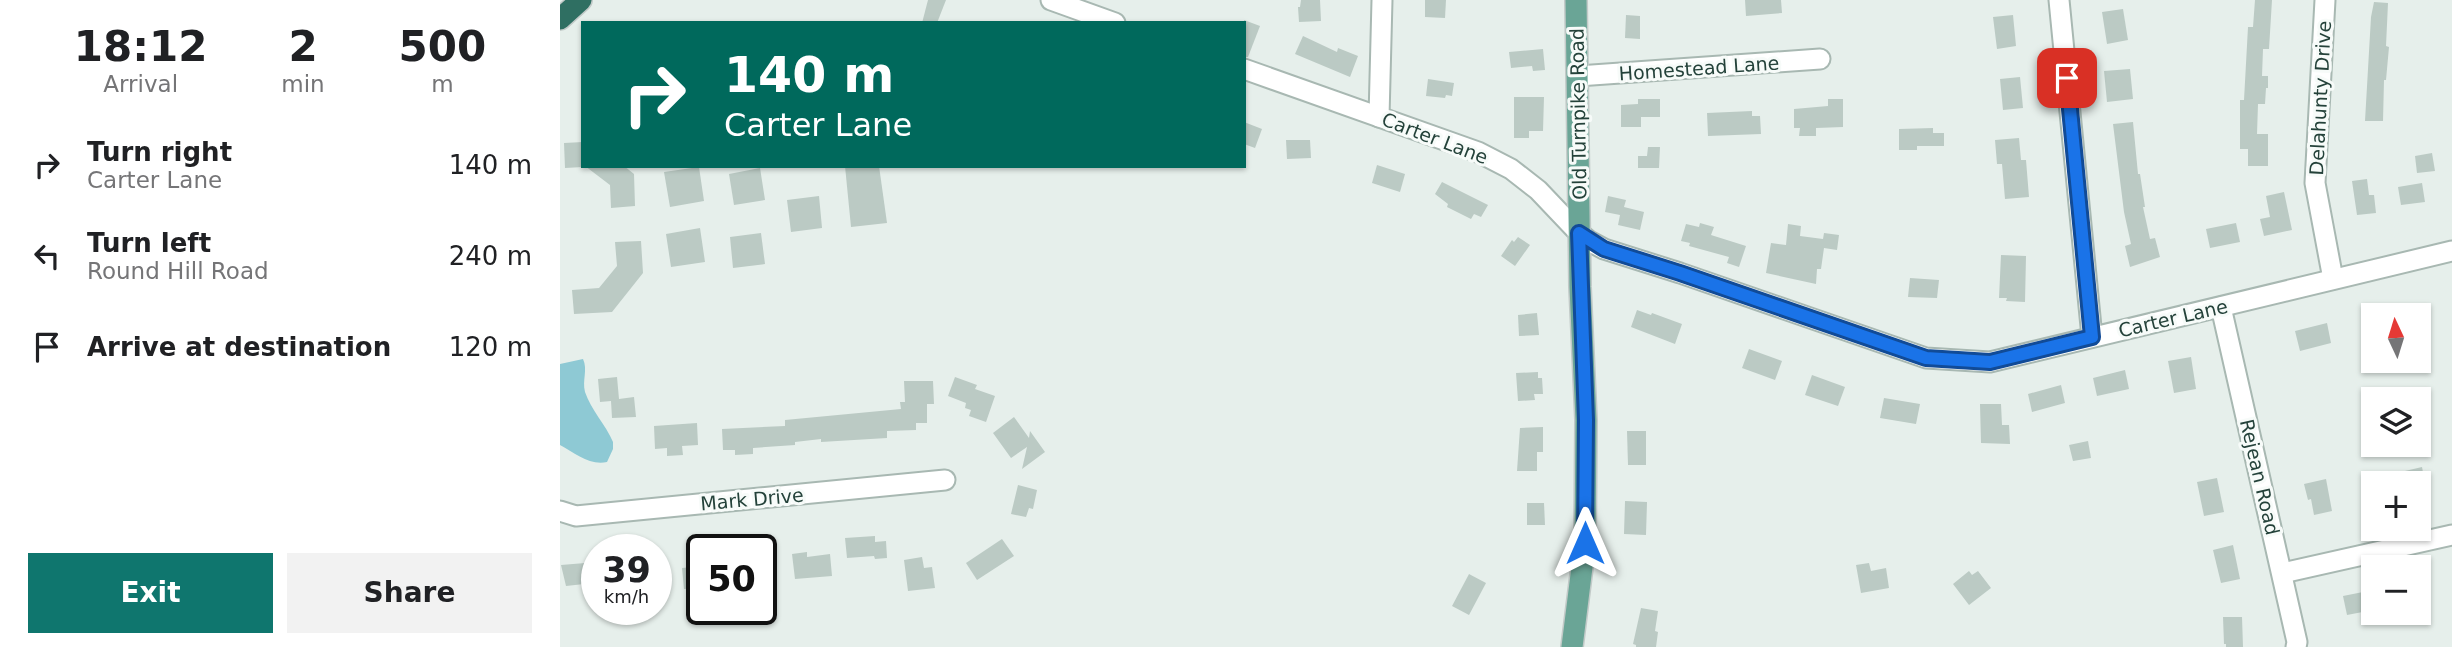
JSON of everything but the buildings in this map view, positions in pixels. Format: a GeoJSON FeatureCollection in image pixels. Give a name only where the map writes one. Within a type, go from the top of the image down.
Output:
{"type":"FeatureCollection","features":[{"type":"Feature","properties":{"kind":"highway"},"geometry":{"type":"LineString","coordinates":[[560,19],[581,0]]}},
{"type":"Feature","properties":{"kind":"main road","name":"Old Turnpike Road"},"geometry":{"type":"LineString","coordinates":[[1572,647],[1585,543],[1586,420],[1579,233],[1576,0]]}},
{"type":"Feature","properties":{"kind":"street"},"geometry":{"type":"LineString","coordinates":[[1051,0],[1109,21]]}},
{"type":"Feature","properties":{"kind":"street"},"geometry":{"type":"LineString","coordinates":[[1379,117],[1382,0]]}},
{"type":"Feature","properties":{"kind":"street"},"geometry":{"type":"LineString","coordinates":[[2059,0],[2092,337]]}},
{"type":"Feature","properties":{"kind":"street","name":"Delahunty Drive"},"geometry":{"type":"LineString","coordinates":[[2325,0],[2315,183],[2333,278]]}},
{"type":"Feature","properties":{"kind":"street","name":"Homestead Lane"},"geometry":{"type":"LineString","coordinates":[[1578,76],[1820,60]]}},
{"type":"Feature","properties":{"kind":"street","name":"Carter Lane"},"geometry":{"type":"LineString","coordinates":[[1246,70],[1478,152],[1511,169],[1538,190],[1579,233],[1604,249],[1926,358],[1990,362],[2452,251]]}},
{"type":"Feature","properties":{"kind":"street","name":"Rejean Road"},"geometry":{"type":"LineString","coordinates":[[2221,307],[2283,573],[2296,647]]}},
{"type":"Feature","properties":{"kind":"street","name":"Mark Drive"},"geometry":{"type":"LineString","coordinates":[[560,512],[576,516],[945,481]]}},
{"type":"Feature","properties":{"kind":"street"},"geometry":{"type":"LineString","coordinates":[[2283,573],[2452,535]]}},
{"type":"Feature","properties":{"kind":"water"},"geometry":{"type":"Polygon","coordinates":[[[583,359],[585,392],[613,442],[607,462],[589,460],[560,445],[560,364],[583,359]]]}},
{"type":"Feature","properties":{"kind":"route"},"geometry":{"type":"LineString","coordinates":[[1585,543],[1586,420],[1579,233],[1604,249],[1926,358],[1990,362],[2092,337],[2067,78]]}}]}
